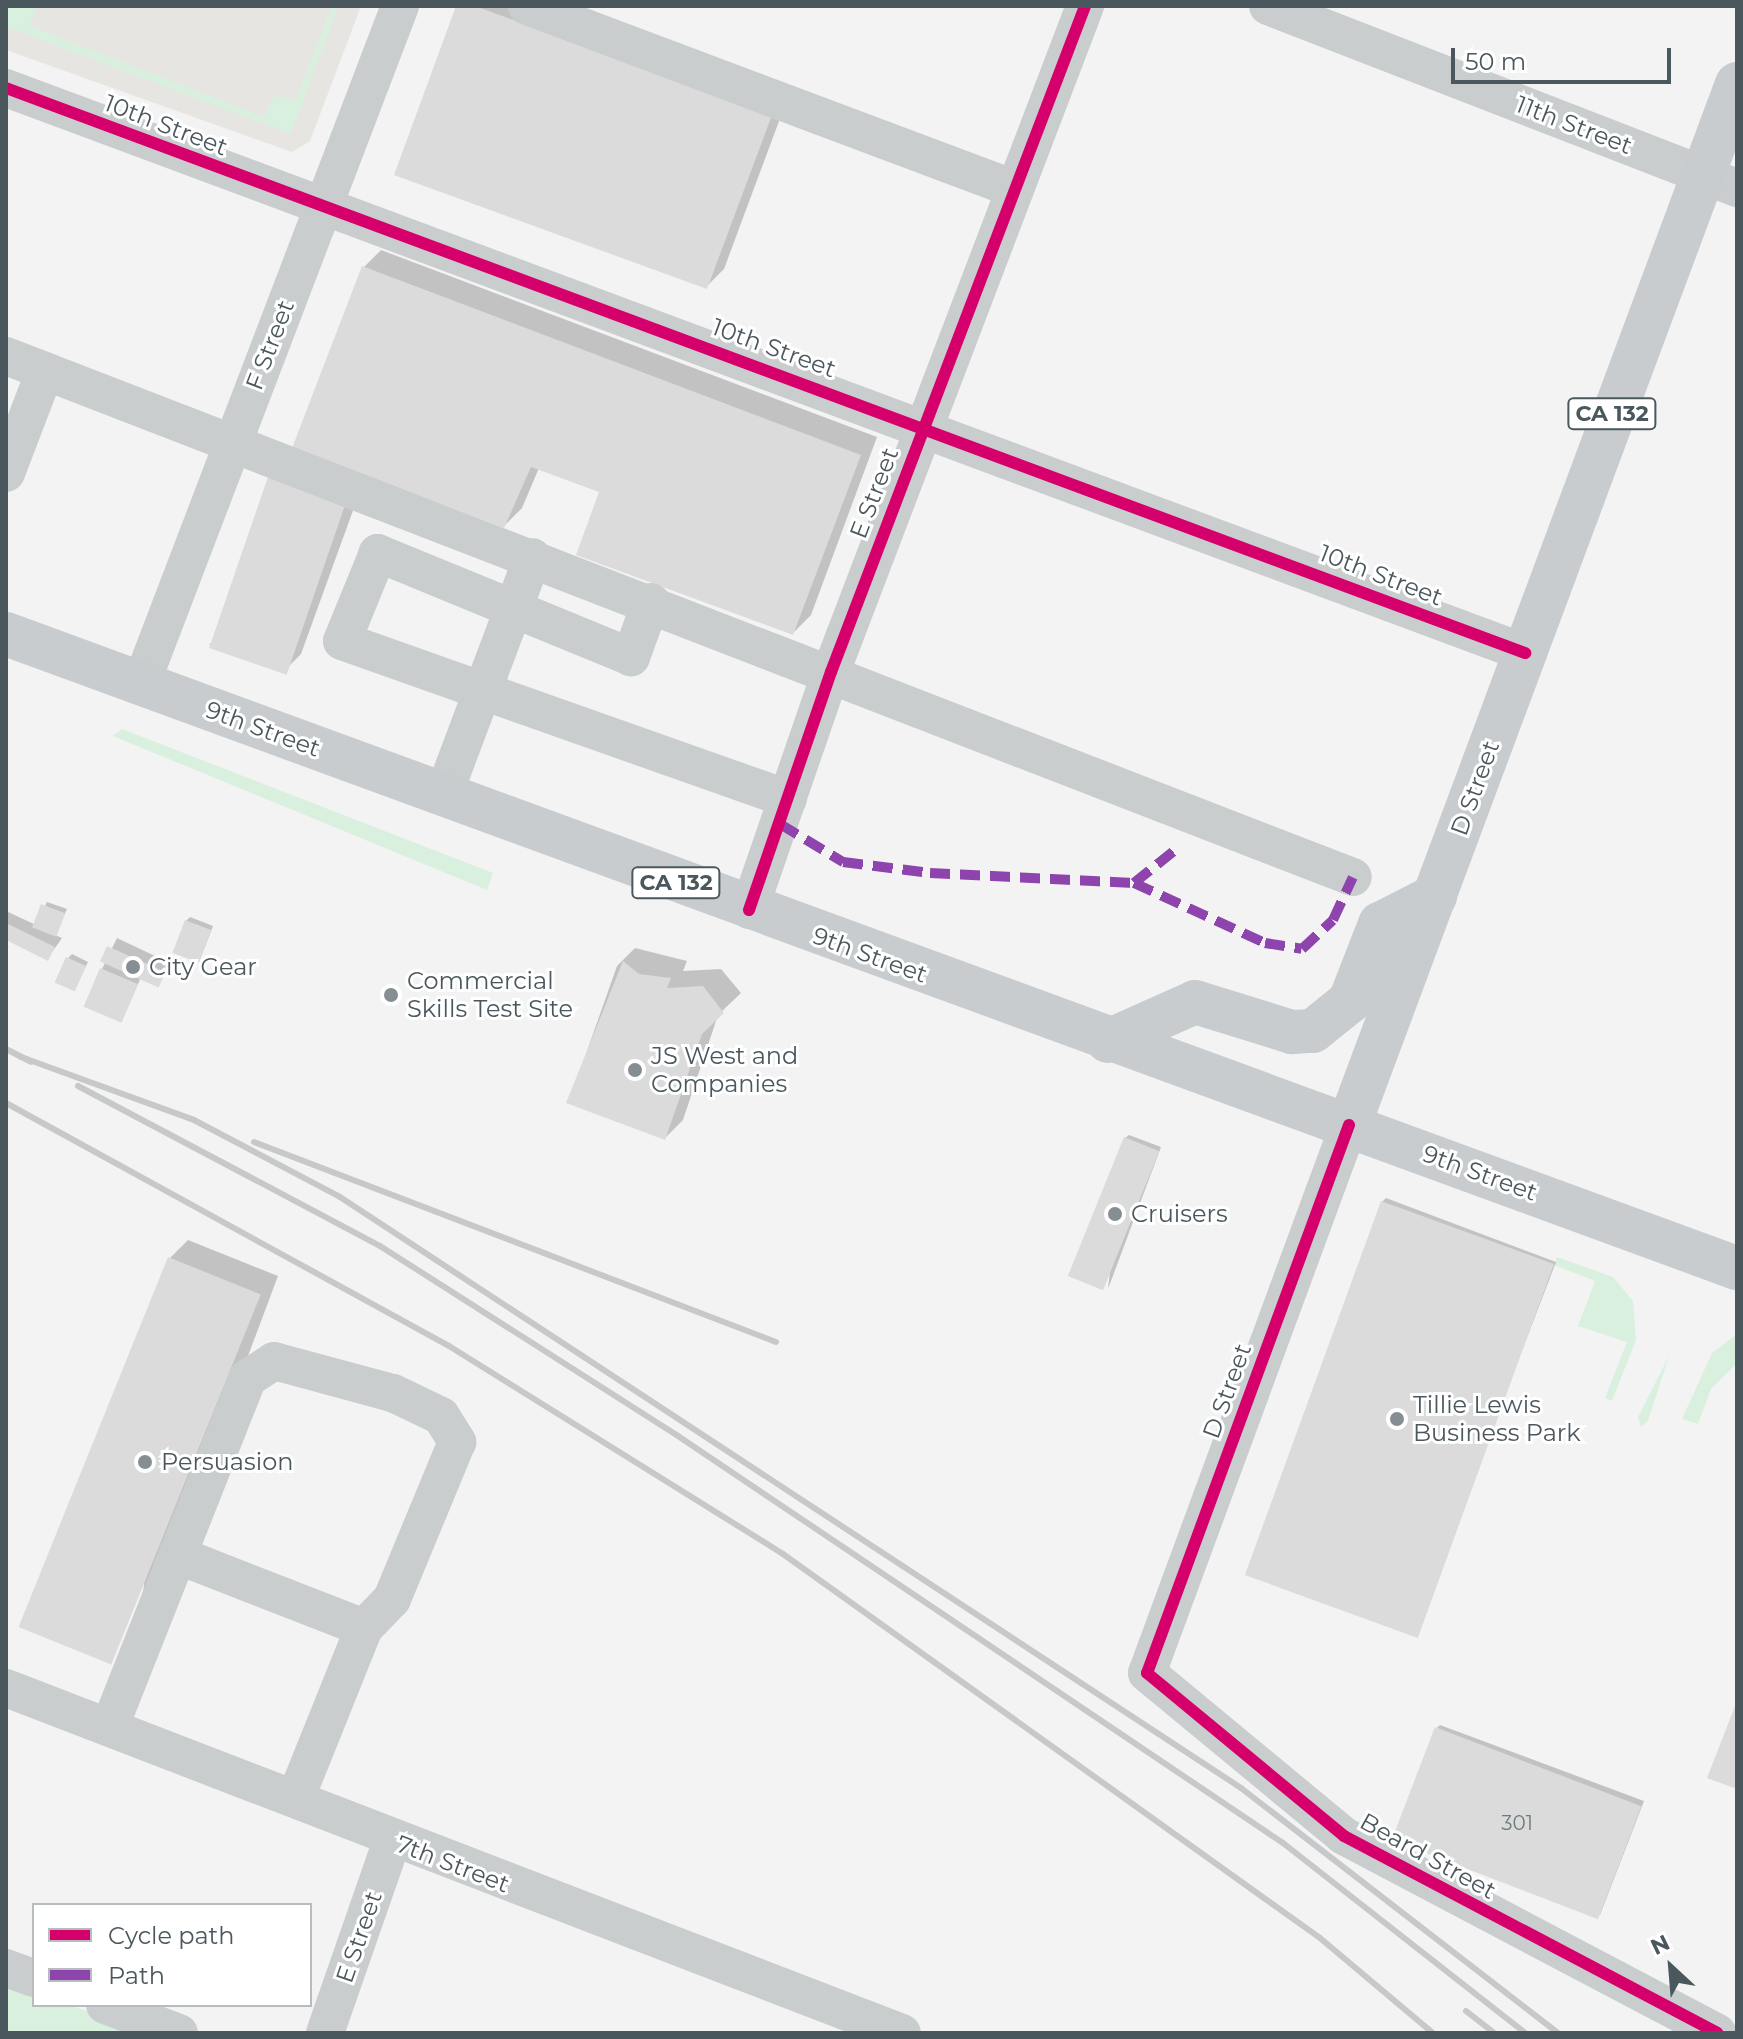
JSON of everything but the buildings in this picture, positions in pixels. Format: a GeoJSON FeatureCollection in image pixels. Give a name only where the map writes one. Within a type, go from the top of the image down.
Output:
{"type":"FeatureCollection","features":[{"type":"Feature","properties":{"kind":"main road","name":"D Street"},"geometry":{"type":"LineString","coordinates":[[1349,1125],[1525,653],[1719,181],[1737,84]]}},
{"type":"Feature","properties":{"kind":"main road","name":"9th Street"},"geometry":{"type":"LineString","coordinates":[[6,634],[749,910],[1737,1268]]}},
{"type":"Feature","properties":{"kind":"main road"},"geometry":{"type":"LineString","coordinates":[[1108,1041],[1195,1002],[1292,1032],[1313,1031],[1350,1001],[1380,924],[1435,896]]}},
{"type":"Feature","properties":{"kind":"street","name":"F Street"},"geometry":{"type":"LineString","coordinates":[[141,684],[400,6]]}},
{"type":"Feature","properties":{"kind":"street"},"geometry":{"type":"LineString","coordinates":[[527,6],[1012,188]]}},
{"type":"Feature","properties":{"kind":"street","name":"E Street"},"geometry":{"type":"LineString","coordinates":[[749,910],[831,672],[1012,188],[1085,6]]}},
{"type":"Feature","properties":{"kind":"street","name":"11th Street"},"geometry":{"type":"LineString","coordinates":[[1268,6],[1719,181]]}},
{"type":"Feature","properties":{"kind":"street","name":"10th Street"},"geometry":{"type":"LineString","coordinates":[[6,88],[923,426],[1525,653]]}},
{"type":"Feature","properties":{"kind":"street"},"geometry":{"type":"LineString","coordinates":[[6,356],[651,602],[1353,877]]}},
{"type":"Feature","properties":{"kind":"street"},"geometry":{"type":"LineString","coordinates":[[6,473],[45,371]]}},
{"type":"Feature","properties":{"kind":"street"},"geometry":{"type":"LineString","coordinates":[[651,602],[631,657],[512,611],[378,553],[342,641],[788,799]]}},
{"type":"Feature","properties":{"kind":"street"},"geometry":{"type":"LineString","coordinates":[[443,796],[533,557]]}},
{"type":"Feature","properties":{"kind":"street","name":"D Street"},"geometry":{"type":"LineString","coordinates":[[1147,1673],[1349,1125]]}},
{"type":"Feature","properties":{"kind":"street"},"geometry":{"type":"LineString","coordinates":[[110,1726],[248,1378],[274,1361],[393,1393],[441,1416],[457,1442],[392,1599],[364,1628],[297,1795]]}},
{"type":"Feature","properties":{"kind":"street"},"geometry":{"type":"LineString","coordinates":[[177,1555],[364,1628]]}},
{"type":"Feature","properties":{"kind":"street","name":"Beard Street"},"geometry":{"type":"LineString","coordinates":[[1147,1673],[1344,1836],[1717,2033]]}},
{"type":"Feature","properties":{"kind":"street","name":"7th Street"},"geometry":{"type":"LineString","coordinates":[[6,1688],[297,1795],[392,1841],[902,2033]]}},
{"type":"Feature","properties":{"kind":"street","name":"E Street"},"geometry":{"type":"LineString","coordinates":[[325,2033],[392,1841]]}},
{"type":"Feature","properties":{"kind":"street"},"geometry":{"type":"LineString","coordinates":[[6,1968],[32,1977]]}},
{"type":"Feature","properties":{"kind":"street"},"geometry":{"type":"LineString","coordinates":[[110,2007],[179,2033]]}},
{"type":"Feature","properties":{"kind":"shaded area"},"geometry":{"type":"Polygon","coordinates":[[[6,6],[361,6],[310,141],[292,152],[6,50],[6,6]]]}},
{"type":"Feature","properties":{"kind":"green space"},"geometry":{"type":"Polygon","coordinates":[[[6,6],[37,7],[30,26],[264,117],[274,95],[296,100],[332,6],[338,6],[291,134],[6,27],[6,6]]]}},
{"type":"Feature","properties":{"kind":"green space"},"geometry":{"type":"Polygon","coordinates":[[[122,729],[493,873],[487,890],[113,736],[122,729]]]}},
{"type":"Feature","properties":{"kind":"green space"},"geometry":{"type":"Polygon","coordinates":[[[1557,1257],[1613,1277],[1633,1301],[1636,1340],[1612,1401],[1605,1398],[1627,1342],[1578,1326],[1595,1281],[1554,1265],[1557,1257]]]}},
{"type":"Feature","properties":{"kind":"green space"},"geometry":{"type":"Polygon","coordinates":[[[1737,1334],[1737,1363],[1711,1389],[1698,1424],[1682,1419],[1712,1353],[1737,1334]]]}},
{"type":"Feature","properties":{"kind":"green space"},"geometry":{"type":"Polygon","coordinates":[[[1669,1356],[1648,1421],[1641,1427],[1638,1417],[1669,1356]]]}},
{"type":"Feature","properties":{"kind":"green space"},"geometry":{"type":"Polygon","coordinates":[[[6,1981],[32,1990],[32,2007],[75,2007],[144,2033],[6,2033],[6,1981]]]}},
{"type":"Feature","properties":{"kind":"railway"},"geometry":{"type":"LineString","coordinates":[[6,1049],[31,1062]]}},
{"type":"Feature","properties":{"kind":"railway"},"geometry":{"type":"LineString","coordinates":[[21,1057],[194,1120],[340,1197],[1241,1788],[1558,2033]]}},
{"type":"Feature","properties":{"kind":"railway"},"geometry":{"type":"LineString","coordinates":[[78,1086],[380,1246],[678,1436],[1283,1843],[1525,2033]]}},
{"type":"Feature","properties":{"kind":"railway"},"geometry":{"type":"LineString","coordinates":[[6,1103],[449,1346],[783,1554],[1320,1938],[1433,2033]]}},
{"type":"Feature","properties":{"kind":"railway"},"geometry":{"type":"LineString","coordinates":[[254,1142],[776,1342]]}},
{"type":"Feature","properties":{"kind":"railway"},"geometry":{"type":"LineString","coordinates":[[1466,2011],[1494,2033]]}},
{"type":"Feature","properties":{"kind":"marked path"},"geometry":{"type":"LineString","coordinates":[[780,824],[843,862],[930,873],[1134,883],[1180,846]]}},
{"type":"Feature","properties":{"kind":"marked path"},"geometry":{"type":"LineString","coordinates":[[1134,883],[1265,943],[1302,949],[1333,920],[1353,877]]}},
{"type":"Feature","properties":{"kind":"cycle path"},"geometry":{"type":"LineString","coordinates":[[749,910],[831,672],[1085,6]]}},
{"type":"Feature","properties":{"kind":"cycle path"},"geometry":{"type":"LineString","coordinates":[[6,88],[1525,653]]}},
{"type":"Feature","properties":{"kind":"cycle path"},"geometry":{"type":"LineString","coordinates":[[1349,1125],[1147,1673],[1344,1836],[1717,2033]]}},
{"type":"Feature","properties":{"kind":"place","name":"City Gear"},"geometry":{"type":"Point","coordinates":[133,967]}},
{"type":"Feature","properties":{"kind":"place","name":"Commercial Skills Test Site"},"geometry":{"type":"Point","coordinates":[391,995]}},
{"type":"Feature","properties":{"kind":"place","name":"JS West and Companies"},"geometry":{"type":"Point","coordinates":[635,1070]}},
{"type":"Feature","properties":{"kind":"place","name":"Cruisers"},"geometry":{"type":"Point","coordinates":[1115,1214]}},
{"type":"Feature","properties":{"kind":"place","name":"Tillie Lewis Business Park"},"geometry":{"type":"Point","coordinates":[1397,1419]}},
{"type":"Feature","properties":{"kind":"place","name":"Persuasion"},"geometry":{"type":"Point","coordinates":[145,1462]}}]}
